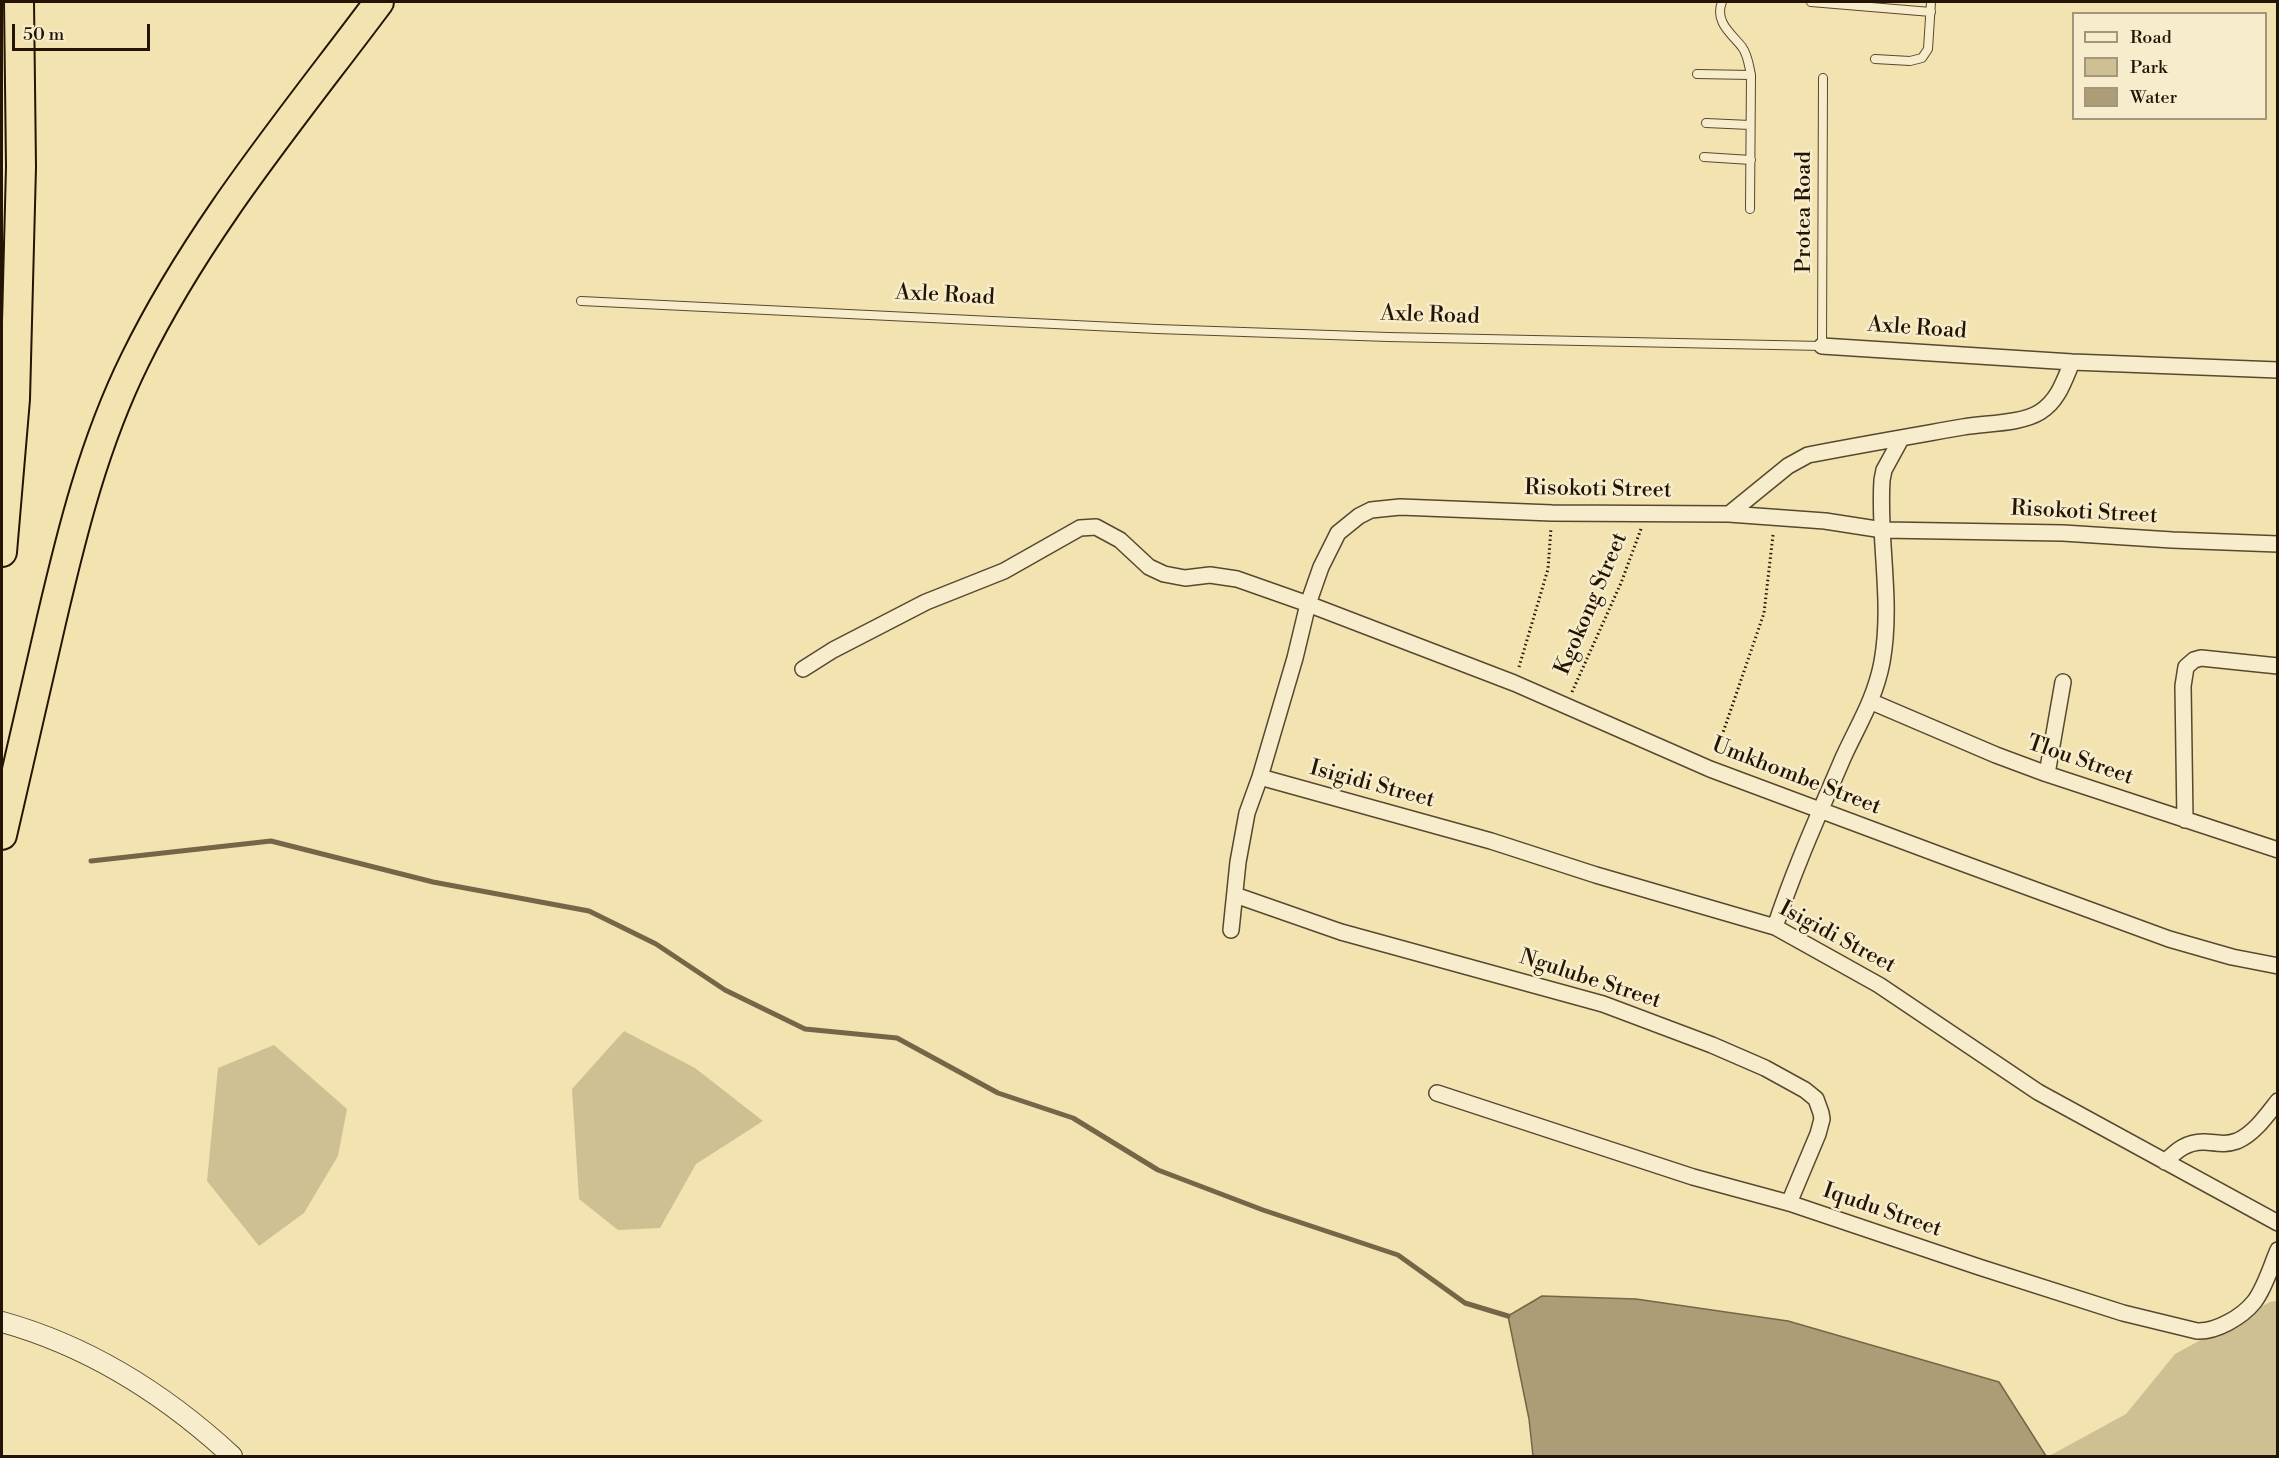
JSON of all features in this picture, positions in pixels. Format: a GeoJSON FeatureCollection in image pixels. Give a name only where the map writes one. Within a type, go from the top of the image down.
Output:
{"type":"FeatureCollection","features":[{"type":"Feature","properties":{"kind":"highway"},"geometry":{"type":"LineString","coordinates":[[2,552],[15,399],[21,167],[19,2]]}},
{"type":"Feature","properties":{"kind":"highway"},"geometry":{"type":"LineString","coordinates":[[2,835],[91,465],[134,360],[196,249],[278,135],[380,2]]}},
{"type":"Feature","properties":{"kind":"street","name":"Axle Road"},"geometry":{"type":"LineString","coordinates":[[1822,346],[2072,362],[2277,370]]}},
{"type":"Feature","properties":{"kind":"street"},"geometry":{"type":"LineString","coordinates":[[1729,514],[1798,459],[1826,452],[2026,418],[2040,412],[2051,404],[2060,391],[2072,362]]}},
{"type":"Feature","properties":{"kind":"street"},"geometry":{"type":"LineString","coordinates":[[1775,927],[1786,892],[1821,809],[1872,702],[1882,663],[1887,623],[1882,480],[1884,470],[1901,439]]}},
{"type":"Feature","properties":{"kind":"street","name":"Risokoti Street"},"geometry":{"type":"LineString","coordinates":[[1231,930],[1238,861],[1247,813],[1295,658],[1308,604],[1338,533],[1359,516],[1371,510],[1400,507],[1552,513],[1729,514],[1825,521],[1882,530],[2063,533],[2277,544]]}},
{"type":"Feature","properties":{"kind":"street","name":"Umkhombe Street"},"geometry":{"type":"LineString","coordinates":[[803,669],[833,650],[926,602],[1004,571],[1080,528],[1096,527],[1120,540],[1149,567],[1164,574],[1185,578],[1210,574],[1238,579],[1514,683],[1710,769],[2169,939],[2232,957],[2277,966]]}},
{"type":"Feature","properties":{"kind":"street"},"geometry":{"type":"LineString","coordinates":[[2185,820],[2183,686],[2186,666],[2201,658],[2277,666]]}},
{"type":"Feature","properties":{"kind":"street"},"geometry":{"type":"LineString","coordinates":[[2047,774],[2063,682]]}},
{"type":"Feature","properties":{"kind":"street","name":"Tlou Street"},"geometry":{"type":"LineString","coordinates":[[1872,702],[1996,755],[2047,774],[2277,850]]}},
{"type":"Feature","properties":{"kind":"street","name":"Isigidi Street"},"geometry":{"type":"LineString","coordinates":[[1260,777],[1491,841],[1596,875],[1721,909],[1775,927],[1879,985],[2038,1092],[2277,1223]]}},
{"type":"Feature","properties":{"kind":"street","name":"Ngulube Street"},"geometry":{"type":"LineString","coordinates":[[1234,896],[1341,932],[1603,1004],[1712,1045],[1775,1074],[1816,1099],[1820,1105],[1822,1119],[1789,1203]]}},
{"type":"Feature","properties":{"kind":"street","name":"Iqudu Street"},"geometry":{"type":"LineString","coordinates":[[1437,1093],[1693,1177],[1789,1203],[2101,1306],[2197,1331],[2209,1330],[2225,1324],[2254,1301],[2277,1250]]}},
{"type":"Feature","properties":{"kind":"street"},"geometry":{"type":"LineString","coordinates":[[2165,1162],[2178,1149],[2191,1143],[2224,1145],[2240,1140],[2260,1122],[2277,1101]]}},
{"type":"Feature","properties":{"kind":"street"},"geometry":{"type":"LineString","coordinates":[[2,1322],[26,1329],[101,1361],[157,1395],[232,1456]]}},
{"type":"Feature","properties":{"kind":"lane"},"geometry":{"type":"LineString","coordinates":[[1722,2],[1720,8],[1725,29],[1742,47],[1748,58],[1750,209]]}},
{"type":"Feature","properties":{"kind":"lane"},"geometry":{"type":"LineString","coordinates":[[1811,2],[1931,12]]}},
{"type":"Feature","properties":{"kind":"lane"},"geometry":{"type":"LineString","coordinates":[[1875,59],[1910,61],[1922,58],[1928,49],[1931,2]]}},
{"type":"Feature","properties":{"kind":"lane"},"geometry":{"type":"LineString","coordinates":[[1697,74],[1750,75]]}},
{"type":"Feature","properties":{"kind":"lane","name":"Protea Road"},"geometry":{"type":"LineString","coordinates":[[1822,346],[1823,78]]}},
{"type":"Feature","properties":{"kind":"lane"},"geometry":{"type":"LineString","coordinates":[[1706,123],[1750,125]]}},
{"type":"Feature","properties":{"kind":"lane"},"geometry":{"type":"LineString","coordinates":[[1704,157],[1750,160]]}},
{"type":"Feature","properties":{"kind":"lane","name":"Axle Road"},"geometry":{"type":"LineString","coordinates":[[582,301],[1191,330],[1482,340],[1822,346]]}},
{"type":"Feature","properties":{"kind":"path"},"geometry":{"type":"LineString","coordinates":[[1514,683],[1548,569],[1552,513]]}},
{"type":"Feature","properties":{"kind":"path","name":"Kgokong Street"},"geometry":{"type":"LineString","coordinates":[[1565,707],[1622,583],[1647,513]]}},
{"type":"Feature","properties":{"kind":"path"},"geometry":{"type":"LineString","coordinates":[[1710,769],[1764,613],[1776,516]]}},
{"type":"Feature","properties":{"kind":"green space"},"geometry":{"type":"Polygon","coordinates":[[[624,1031],[695,1068],[763,1121],[696,1164],[660,1228],[618,1230],[579,1199],[572,1089],[624,1031]]]}},
{"type":"Feature","properties":{"kind":"green space"},"geometry":{"type":"Polygon","coordinates":[[[274,1045],[347,1109],[338,1156],[304,1213],[259,1246],[207,1181],[218,1068],[274,1045]]]}},
{"type":"Feature","properties":{"kind":"green space"},"geometry":{"type":"Polygon","coordinates":[[[2277,1301],[2277,1456],[2049,1456],[2126,1414],[2175,1354],[2270,1302],[2277,1301]]]}},
{"type":"Feature","properties":{"kind":"water"},"geometry":{"type":"Polygon","coordinates":[[[1542,1296],[1636,1299],[1788,1321],[1999,1382],[2046,1456],[1533,1456],[1529,1419],[1508,1316],[1542,1296]]]}},
{"type":"Feature","properties":{"kind":"waterway"},"geometry":{"type":"LineString","coordinates":[[91,861],[271,841],[433,882],[589,911],[656,944],[725,990],[805,1029],[897,1038],[998,1093],[1073,1118],[1158,1170],[1263,1210],[1398,1255],[1465,1303],[1508,1316]]}}]}
